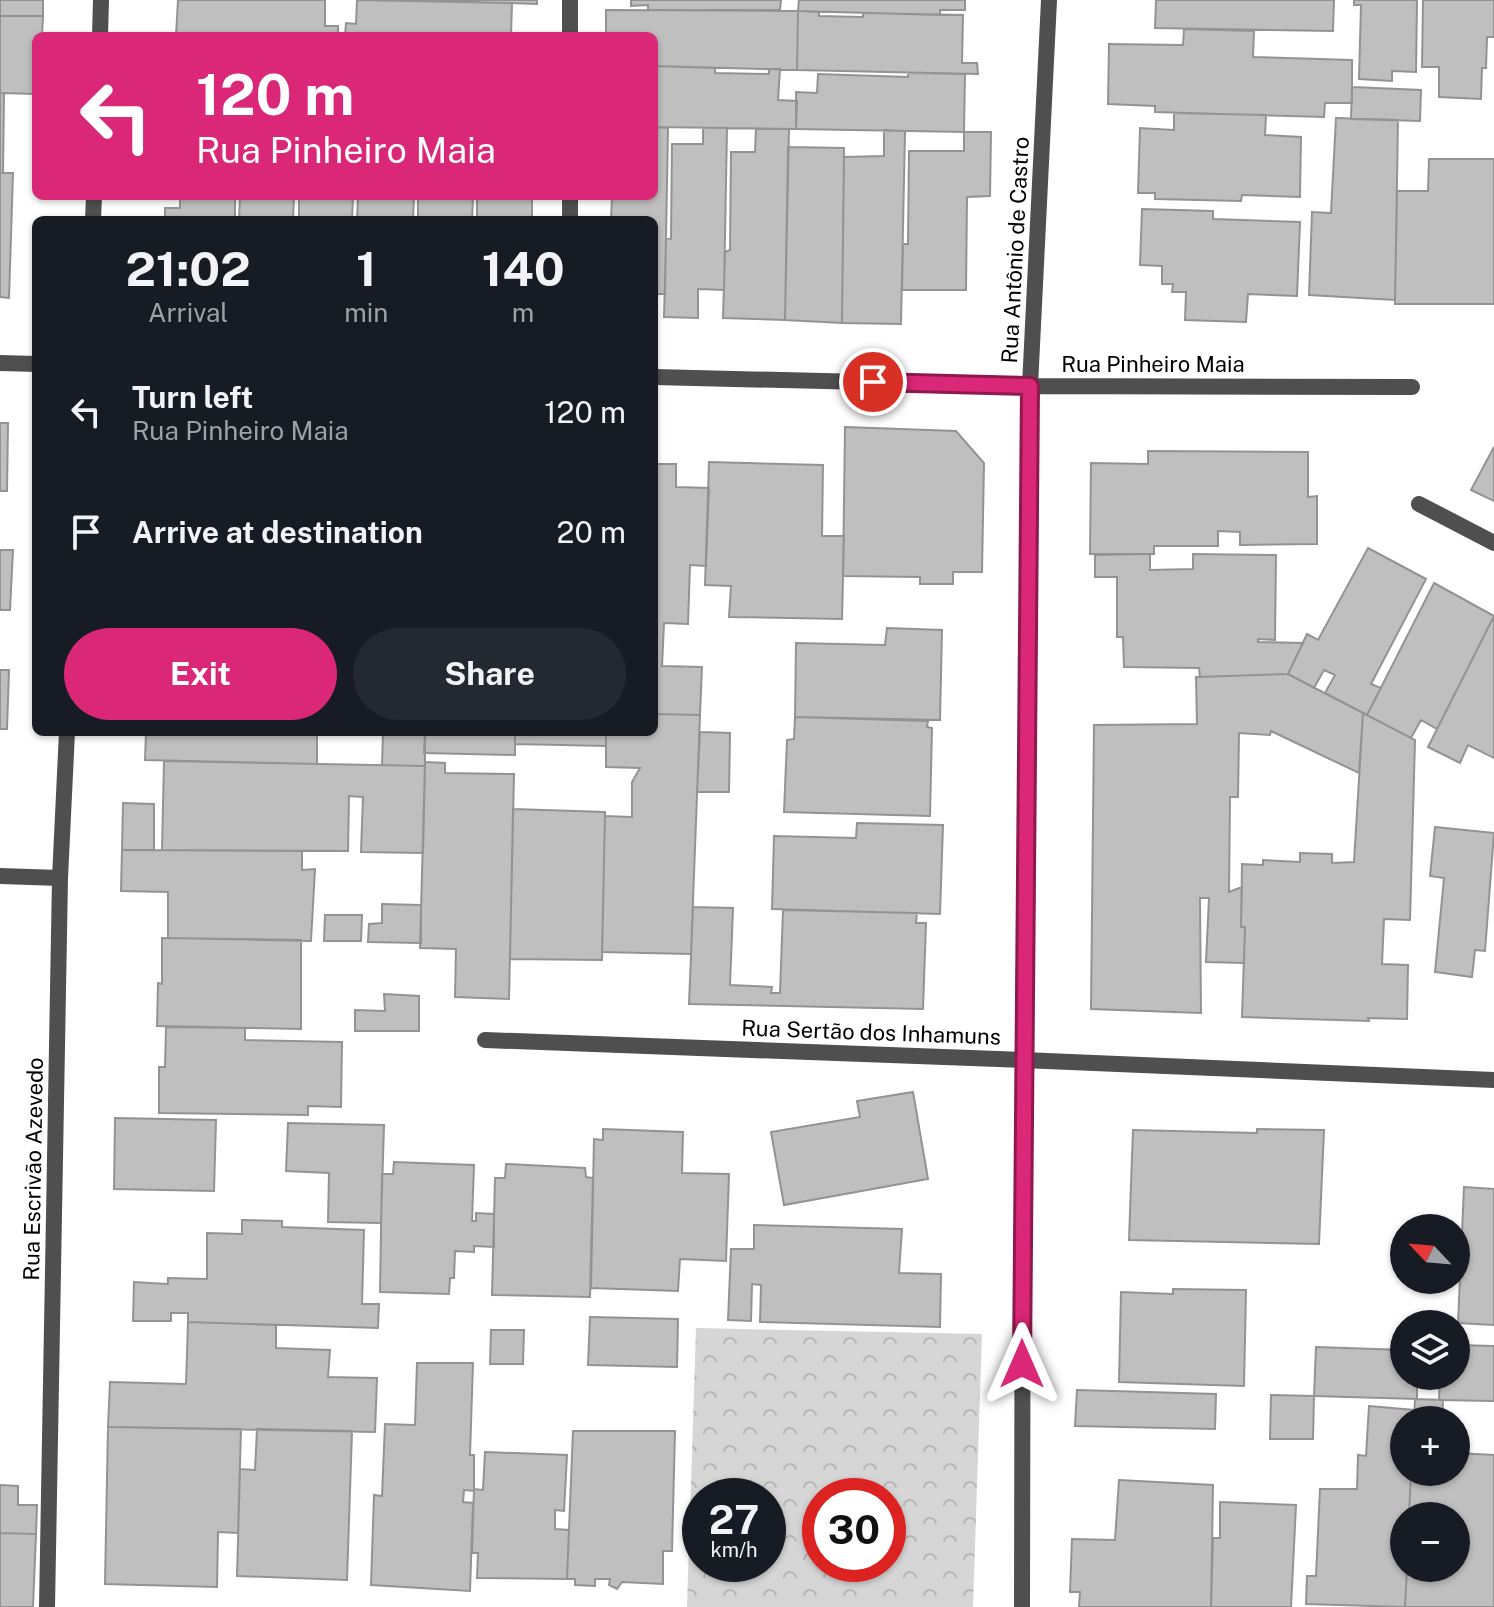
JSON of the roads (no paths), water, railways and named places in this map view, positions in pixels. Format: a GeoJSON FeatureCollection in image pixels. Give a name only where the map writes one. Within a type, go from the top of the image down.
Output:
{"type":"FeatureCollection","features":[{"type":"Feature","properties":{"kind":"street"},"geometry":{"type":"LineString","coordinates":[[100,32],[101,0]]}},
{"type":"Feature","properties":{"kind":"street"},"geometry":{"type":"LineString","coordinates":[[570,0],[570,32]]}},
{"type":"Feature","properties":{"kind":"street","name":"Rua Antônio de Castro"},"geometry":{"type":"LineString","coordinates":[[1022,1607],[1023,1060],[1030,386],[1049,0]]}},
{"type":"Feature","properties":{"kind":"street"},"geometry":{"type":"LineString","coordinates":[[0,363],[32,364]]}},
{"type":"Feature","properties":{"kind":"street","name":"Rua Pinheiro Maia"},"geometry":{"type":"LineString","coordinates":[[658,377],[1030,386],[1412,387]]}},
{"type":"Feature","properties":{"kind":"street"},"geometry":{"type":"LineString","coordinates":[[1419,504],[1494,543]]}},
{"type":"Feature","properties":{"kind":"street","name":"Rua Escrivão Azevedo"},"geometry":{"type":"LineString","coordinates":[[47,1607],[60,878],[67,736]]}},
{"type":"Feature","properties":{"kind":"street"},"geometry":{"type":"LineString","coordinates":[[0,876],[60,878]]}},
{"type":"Feature","properties":{"kind":"street","name":"Rua Sertão dos Inhamuns"},"geometry":{"type":"LineString","coordinates":[[485,1040],[1494,1080]]}}]}
